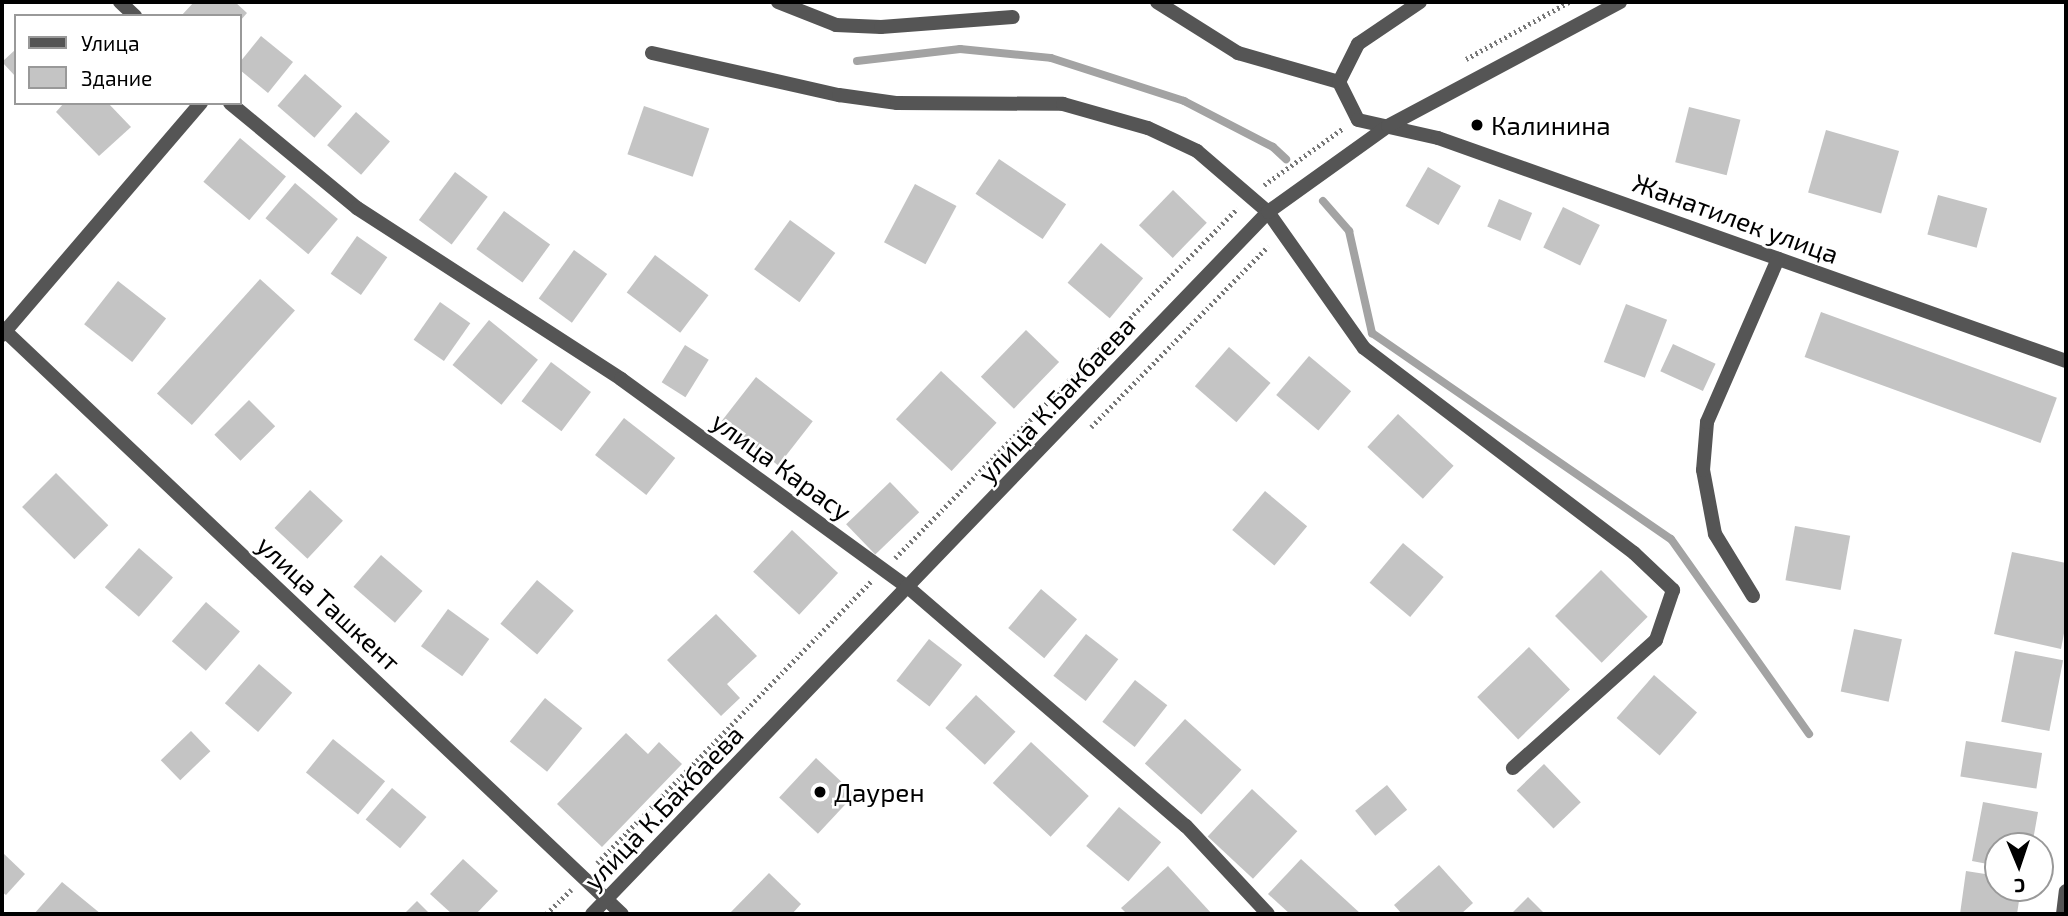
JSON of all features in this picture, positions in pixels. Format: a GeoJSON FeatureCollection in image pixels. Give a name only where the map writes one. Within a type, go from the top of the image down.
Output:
{"type":"FeatureCollection","features":[{"type":"Feature","properties":{"kind":"street"},"geometry":{"type":"LineString","coordinates":[[120,2],[133,14]]}},
{"type":"Feature","properties":{"kind":"street"},"geometry":{"type":"LineString","coordinates":[[778,2],[836,25],[881,27],[1013,17]]}},
{"type":"Feature","properties":{"kind":"street"},"geometry":{"type":"LineString","coordinates":[[1157,2],[1238,53],[1339,82],[1358,44],[1420,2]]}},
{"type":"Feature","properties":{"kind":"street","name":"улица К.Бакбаева"},"geometry":{"type":"LineString","coordinates":[[592,914],[910,589],[1268,212],[1388,127],[1620,2]]}},
{"type":"Feature","properties":{"kind":"street"},"geometry":{"type":"LineString","coordinates":[[652,53],[839,95],[897,103],[1063,104],[1105,113],[1197,151],[1268,212],[1364,348],[1634,553],[1673,590],[1656,640],[1513,768]]}},
{"type":"Feature","properties":{"kind":"street","name":"Жанатилек улица"},"geometry":{"type":"LineString","coordinates":[[1339,82],[1358,120],[1438,138],[2066,361]]}},
{"type":"Feature","properties":{"kind":"street"},"geometry":{"type":"LineString","coordinates":[[3,331],[199,105]]}},
{"type":"Feature","properties":{"kind":"street","name":"улица Карасу"},"geometry":{"type":"LineString","coordinates":[[232,105],[357,208],[621,379],[910,589],[1186,827],[1268,914]]}},
{"type":"Feature","properties":{"kind":"street"},"geometry":{"type":"LineString","coordinates":[[1753,596],[1715,534],[1703,470],[1711,412],[1778,259]]}},
{"type":"Feature","properties":{"kind":"street","name":"улица Ташкент"},"geometry":{"type":"LineString","coordinates":[[3,331],[622,914]]}},
{"type":"Feature","properties":{"kind":"street"},"geometry":{"type":"LineString","coordinates":[[2063,914],[2066,891]]}},
{"type":"Feature","properties":{"kind":"building"},"geometry":{"type":"Polygon","coordinates":[[[194,2],[235,2],[247,13],[242,19],[242,14],[183,14],[194,2]]]}},
{"type":"Feature","properties":{"kind":"building"},"geometry":{"type":"Polygon","coordinates":[[[261,36],[293,62],[268,93],[242,72],[242,60],[261,36]]]}},
{"type":"Feature","properties":{"kind":"building"},"geometry":{"type":"Polygon","coordinates":[[[14,51],[14,75],[2,62],[14,51]]]}},
{"type":"Feature","properties":{"kind":"building"},"geometry":{"type":"Polygon","coordinates":[[[305,74],[342,106],[314,138],[277,106],[305,74]]]}},
{"type":"Feature","properties":{"kind":"building"},"geometry":{"type":"Polygon","coordinates":[[[62,105],[110,105],[131,127],[99,156],[56,112],[62,105]]]}},
{"type":"Feature","properties":{"kind":"building"},"geometry":{"type":"Polygon","coordinates":[[[644,106],[709,128],[693,177],[627,154],[644,106]]]}},
{"type":"Feature","properties":{"kind":"building"},"geometry":{"type":"Polygon","coordinates":[[[1689,107],[1740,120],[1727,175],[1675,162],[1689,107]]]}},
{"type":"Feature","properties":{"kind":"building"},"geometry":{"type":"Polygon","coordinates":[[[356,112],[390,142],[361,175],[327,145],[356,112]]]}},
{"type":"Feature","properties":{"kind":"building"},"geometry":{"type":"Polygon","coordinates":[[[1826,130],[1899,151],[1881,213],[1808,192],[1826,130]]]}},
{"type":"Feature","properties":{"kind":"building"},"geometry":{"type":"Polygon","coordinates":[[[240,138],[286,177],[249,220],[203,182],[240,138]]]}},
{"type":"Feature","properties":{"kind":"building"},"geometry":{"type":"Polygon","coordinates":[[[999,159],[1066,204],[1043,239],[976,194],[999,159]]]}},
{"type":"Feature","properties":{"kind":"building"},"geometry":{"type":"Polygon","coordinates":[[[1428,167],[1461,186],[1438,225],[1406,206],[1428,167]]]}},
{"type":"Feature","properties":{"kind":"building"},"geometry":{"type":"Polygon","coordinates":[[[455,172],[488,197],[452,245],[419,220],[455,172]]]}},
{"type":"Feature","properties":{"kind":"building"},"geometry":{"type":"Polygon","coordinates":[[[295,183],[338,219],[308,254],[265,218],[295,183]]]}},
{"type":"Feature","properties":{"kind":"building"},"geometry":{"type":"Polygon","coordinates":[[[915,184],[956,206],[926,264],[884,242],[915,184]]]}},
{"type":"Feature","properties":{"kind":"building"},"geometry":{"type":"Polygon","coordinates":[[[1173,190],[1207,223],[1173,258],[1139,225],[1173,190]]]}},
{"type":"Feature","properties":{"kind":"building"},"geometry":{"type":"Polygon","coordinates":[[[1938,195],[1987,208],[1977,248],[1927,235],[1938,195]]]}},
{"type":"Feature","properties":{"kind":"building"},"geometry":{"type":"Polygon","coordinates":[[[1499,199],[1532,213],[1520,241],[1487,227],[1499,199]]]}},
{"type":"Feature","properties":{"kind":"building"},"geometry":{"type":"Polygon","coordinates":[[[1563,207],[1600,225],[1580,265],[1543,247],[1563,207]]]}},
{"type":"Feature","properties":{"kind":"building"},"geometry":{"type":"Polygon","coordinates":[[[504,211],[550,245],[522,283],[476,249],[504,211]]]}},
{"type":"Feature","properties":{"kind":"building"},"geometry":{"type":"Polygon","coordinates":[[[790,220],[835,253],[799,302],[754,269],[790,220]]]}},
{"type":"Feature","properties":{"kind":"building"},"geometry":{"type":"Polygon","coordinates":[[[357,236],[387,257],[361,295],[331,274],[357,236]]]}},
{"type":"Feature","properties":{"kind":"building"},"geometry":{"type":"Polygon","coordinates":[[[1101,243],[1143,278],[1110,318],[1068,283],[1101,243]]]}},
{"type":"Feature","properties":{"kind":"building"},"geometry":{"type":"Polygon","coordinates":[[[574,250],[607,274],[572,323],[539,299],[574,250]]]}},
{"type":"Feature","properties":{"kind":"building"},"geometry":{"type":"Polygon","coordinates":[[[655,255],[709,295],[680,333],[627,293],[655,255]]]}},
{"type":"Feature","properties":{"kind":"building"},"geometry":{"type":"Polygon","coordinates":[[[260,279],[295,310],[192,425],[157,393],[260,279]]]}},
{"type":"Feature","properties":{"kind":"building"},"geometry":{"type":"Polygon","coordinates":[[[118,281],[166,319],[132,362],[84,324],[118,281]]]}},
{"type":"Feature","properties":{"kind":"building"},"geometry":{"type":"Polygon","coordinates":[[[440,302],[470,323],[444,361],[414,340],[440,302]]]}},
{"type":"Feature","properties":{"kind":"building"},"geometry":{"type":"Polygon","coordinates":[[[1626,304],[1667,320],[1645,378],[1604,362],[1626,304]]]}},
{"type":"Feature","properties":{"kind":"building"},"geometry":{"type":"Polygon","coordinates":[[[1821,312],[2057,398],[2040,443],[1805,357],[1821,312]]]}},
{"type":"Feature","properties":{"kind":"building"},"geometry":{"type":"Polygon","coordinates":[[[489,320],[538,360],[501,405],[452,365],[489,320]]]}},
{"type":"Feature","properties":{"kind":"building"},"geometry":{"type":"Polygon","coordinates":[[[1026,330],[1059,362],[1014,409],[981,377],[1026,330]]]}},
{"type":"Feature","properties":{"kind":"building"},"geometry":{"type":"Polygon","coordinates":[[[1673,344],[1716,364],[1703,391],[1660,371],[1673,344]]]}},
{"type":"Feature","properties":{"kind":"building"},"geometry":{"type":"Polygon","coordinates":[[[685,345],[709,360],[685,397],[662,382],[685,345]]]}},
{"type":"Feature","properties":{"kind":"building"},"geometry":{"type":"Polygon","coordinates":[[[1229,347],[1271,383],[1236,422],[1195,386],[1229,347]]]}},
{"type":"Feature","properties":{"kind":"building"},"geometry":{"type":"Polygon","coordinates":[[[1309,356],[1351,391],[1318,430],[1276,395],[1309,356]]]}},
{"type":"Feature","properties":{"kind":"building"},"geometry":{"type":"Polygon","coordinates":[[[551,362],[591,392],[561,431],[522,401],[551,362]]]}},
{"type":"Feature","properties":{"kind":"building"},"geometry":{"type":"Polygon","coordinates":[[[941,371],[997,423],[952,471],[896,419],[941,371]]]}},
{"type":"Feature","properties":{"kind":"building"},"geometry":{"type":"Polygon","coordinates":[[[756,377],[813,421],[778,465],[722,421],[756,377]]]}},
{"type":"Feature","properties":{"kind":"building"},"geometry":{"type":"Polygon","coordinates":[[[249,400],[275,426],[241,461],[214,435],[249,400]]]}},
{"type":"Feature","properties":{"kind":"building"},"geometry":{"type":"Polygon","coordinates":[[[1398,414],[1454,466],[1423,499],[1367,447],[1398,414]]]}},
{"type":"Feature","properties":{"kind":"building"},"geometry":{"type":"Polygon","coordinates":[[[624,418],[675,458],[646,495],[595,455],[624,418]]]}},
{"type":"Feature","properties":{"kind":"building"},"geometry":{"type":"Polygon","coordinates":[[[56,473],[108,525],[74,559],[22,507],[56,473]]]}},
{"type":"Feature","properties":{"kind":"building"},"geometry":{"type":"Polygon","coordinates":[[[890,482],[919,512],[875,555],[846,524],[890,482]]]}},
{"type":"Feature","properties":{"kind":"building"},"geometry":{"type":"Polygon","coordinates":[[[310,490],[343,521],[307,559],[275,528],[310,490]]]}},
{"type":"Feature","properties":{"kind":"building"},"geometry":{"type":"Polygon","coordinates":[[[1265,491],[1307,526],[1274,565],[1232,530],[1265,491]]]}},
{"type":"Feature","properties":{"kind":"building"},"geometry":{"type":"Polygon","coordinates":[[[1795,526],[1850,536],[1841,590],[1785,580],[1795,526]]]}},
{"type":"Feature","properties":{"kind":"building"},"geometry":{"type":"Polygon","coordinates":[[[792,530],[838,573],[799,615],[753,572],[792,530]]]}},
{"type":"Feature","properties":{"kind":"building"},"geometry":{"type":"Polygon","coordinates":[[[1403,543],[1444,577],[1410,617],[1370,583],[1403,543]]]}},
{"type":"Feature","properties":{"kind":"building"},"geometry":{"type":"Polygon","coordinates":[[[139,548],[173,578],[139,617],[105,587],[139,548]]]}},
{"type":"Feature","properties":{"kind":"building"},"geometry":{"type":"Polygon","coordinates":[[[2012,552],[2066,563],[2066,623],[2061,649],[1994,634],[2012,552]]]}},
{"type":"Feature","properties":{"kind":"building"},"geometry":{"type":"Polygon","coordinates":[[[381,555],[423,591],[395,623],[353,587],[381,555]]]}},
{"type":"Feature","properties":{"kind":"building"},"geometry":{"type":"Polygon","coordinates":[[[1601,570],[1648,617],[1602,663],[1555,616],[1601,570]]]}},
{"type":"Feature","properties":{"kind":"building"},"geometry":{"type":"Polygon","coordinates":[[[537,580],[574,611],[537,655],[500,624],[537,580]]]}},
{"type":"Feature","properties":{"kind":"building"},"geometry":{"type":"Polygon","coordinates":[[[1041,589],[1077,619],[1044,658],[1008,628],[1041,589]]]}},
{"type":"Feature","properties":{"kind":"building"},"geometry":{"type":"Polygon","coordinates":[[[206,602],[240,632],[206,671],[172,641],[206,602]]]}},
{"type":"Feature","properties":{"kind":"building"},"geometry":{"type":"Polygon","coordinates":[[[448,609],[489,639],[462,676],[421,646],[448,609]]]}},
{"type":"Feature","properties":{"kind":"building"},"geometry":{"type":"Polygon","coordinates":[[[716,614],[757,656],[727,684],[740,698],[721,716],[667,660],[716,614]]]}},
{"type":"Feature","properties":{"kind":"building"},"geometry":{"type":"Polygon","coordinates":[[[1854,629],[1902,639],[1889,702],[1841,692],[1854,629]]]}},
{"type":"Feature","properties":{"kind":"building"},"geometry":{"type":"Polygon","coordinates":[[[1086,634],[1118,659],[1086,701],[1053,676],[1086,634]]]}},
{"type":"Feature","properties":{"kind":"building"},"geometry":{"type":"Polygon","coordinates":[[[929,639],[962,665],[929,707],[896,681],[929,639]]]}},
{"type":"Feature","properties":{"kind":"building"},"geometry":{"type":"Polygon","coordinates":[[[1529,647],[1570,689],[1518,739],[1477,697],[1529,647]]]}},
{"type":"Feature","properties":{"kind":"building"},"geometry":{"type":"Polygon","coordinates":[[[2015,651],[2063,660],[2049,731],[2001,722],[2015,651]]]}},
{"type":"Feature","properties":{"kind":"building"},"geometry":{"type":"Polygon","coordinates":[[[259,664],[292,693],[258,732],[225,703],[259,664]]]}},
{"type":"Feature","properties":{"kind":"building"},"geometry":{"type":"Polygon","coordinates":[[[1654,675],[1697,712],[1660,755],[1617,718],[1654,675]]]}},
{"type":"Feature","properties":{"kind":"building"},"geometry":{"type":"Polygon","coordinates":[[[1135,680],[1167,705],[1135,747],[1102,722],[1135,680]]]}},
{"type":"Feature","properties":{"kind":"building"},"geometry":{"type":"Polygon","coordinates":[[[976,695],[1015,732],[985,765],[945,728],[976,695]]]}},
{"type":"Feature","properties":{"kind":"building"},"geometry":{"type":"Polygon","coordinates":[[[545,698],[582,728],[547,772],[510,742],[545,698]]]}},
{"type":"Feature","properties":{"kind":"building"},"geometry":{"type":"Polygon","coordinates":[[[1185,719],[1241,770],[1201,814],[1145,764],[1185,719]]]}},
{"type":"Feature","properties":{"kind":"building"},"geometry":{"type":"Polygon","coordinates":[[[191,731],[210,751],[180,780],[161,760],[191,731]]]}},
{"type":"Feature","properties":{"kind":"building"},"geometry":{"type":"Polygon","coordinates":[[[626,733],[648,754],[659,742],[682,764],[602,847],[557,804],[626,733]]]}},
{"type":"Feature","properties":{"kind":"building"},"geometry":{"type":"Polygon","coordinates":[[[333,739],[385,781],[358,815],[306,772],[333,739]]]}},
{"type":"Feature","properties":{"kind":"building"},"geometry":{"type":"Polygon","coordinates":[[[1966,741],[2042,753],[2036,789],[1960,777],[1966,741]]]}},
{"type":"Feature","properties":{"kind":"building"},"geometry":{"type":"Polygon","coordinates":[[[1031,742],[1089,796],[1051,837],[993,783],[1031,742]]]}},
{"type":"Feature","properties":{"kind":"building"},"geometry":{"type":"Polygon","coordinates":[[[816,758],[855,794],[818,834],[779,797],[816,758]]]}},
{"type":"Feature","properties":{"kind":"building"},"geometry":{"type":"Polygon","coordinates":[[[1544,764],[1581,802],[1553,829],[1517,790],[1544,764]]]}},
{"type":"Feature","properties":{"kind":"building"},"geometry":{"type":"Polygon","coordinates":[[[1387,785],[1407,810],[1375,836],[1355,811],[1387,785]]]}},
{"type":"Feature","properties":{"kind":"building"},"geometry":{"type":"Polygon","coordinates":[[[392,788],[426,817],[400,848],[366,819],[392,788]]]}},
{"type":"Feature","properties":{"kind":"building"},"geometry":{"type":"Polygon","coordinates":[[[1252,789],[1297,831],[1253,879],[1208,837],[1252,789]]]}},
{"type":"Feature","properties":{"kind":"building"},"geometry":{"type":"Polygon","coordinates":[[[1983,802],[2038,812],[2034,832],[1984,832],[1984,863],[1972,861],[1983,802]]]}},
{"type":"Feature","properties":{"kind":"building"},"geometry":{"type":"Polygon","coordinates":[[[1119,807],[1161,842],[1128,881],[1086,846],[1119,807]]]}},
{"type":"Feature","properties":{"kind":"building"},"geometry":{"type":"Polygon","coordinates":[[[2,852],[25,874],[6,895],[2,892],[2,852]]]}},
{"type":"Feature","properties":{"kind":"building"},"geometry":{"type":"Polygon","coordinates":[[[463,859],[498,891],[476,914],[452,914],[430,894],[463,859]]]}},
{"type":"Feature","properties":{"kind":"building"},"geometry":{"type":"Polygon","coordinates":[[[1301,859],[1361,914],[1290,914],[1268,894],[1301,859]]]}},
{"type":"Feature","properties":{"kind":"building"},"geometry":{"type":"Polygon","coordinates":[[[1439,865],[1473,903],[1461,914],[1402,914],[1394,905],[1439,865]]]}},
{"type":"Feature","properties":{"kind":"building"},"geometry":{"type":"Polygon","coordinates":[[[1168,866],[1212,914],[1127,914],[1121,908],[1168,866]]]}},
{"type":"Feature","properties":{"kind":"building"},"geometry":{"type":"Polygon","coordinates":[[[1966,871],[1984,874],[1984,902],[2019,902],[2017,914],[1960,914],[1966,871]]]}},
{"type":"Feature","properties":{"kind":"building"},"geometry":{"type":"Polygon","coordinates":[[[769,873],[801,904],[792,914],[729,914],[769,873]]]}},
{"type":"Feature","properties":{"kind":"building"},"geometry":{"type":"Polygon","coordinates":[[[62,882],[101,914],[34,914],[62,882]]]}},
{"type":"Feature","properties":{"kind":"building"},"geometry":{"type":"Polygon","coordinates":[[[1528,897],[1545,914],[1511,914],[1528,897]]]}},
{"type":"Feature","properties":{"kind":"building"},"geometry":{"type":"Polygon","coordinates":[[[417,901],[430,914],[404,914],[417,901]]]}},
{"type":"Feature","properties":{"kind":"waterway"},"geometry":{"type":"LineString","coordinates":[[857,61],[960,49],[1051,58],[1184,101],[1273,147],[1286,159]]}},
{"type":"Feature","properties":{"kind":"waterway"},"geometry":{"type":"LineString","coordinates":[[1323,201],[1349,231],[1372,333],[1671,539],[1809,734]]}},
{"type":"Feature","properties":{"kind":"place","name":"Калинина"},"geometry":{"type":"Point","coordinates":[1477,125]}},
{"type":"Feature","properties":{"kind":"place","name":"Даурен"},"geometry":{"type":"Point","coordinates":[820,792]}}]}
